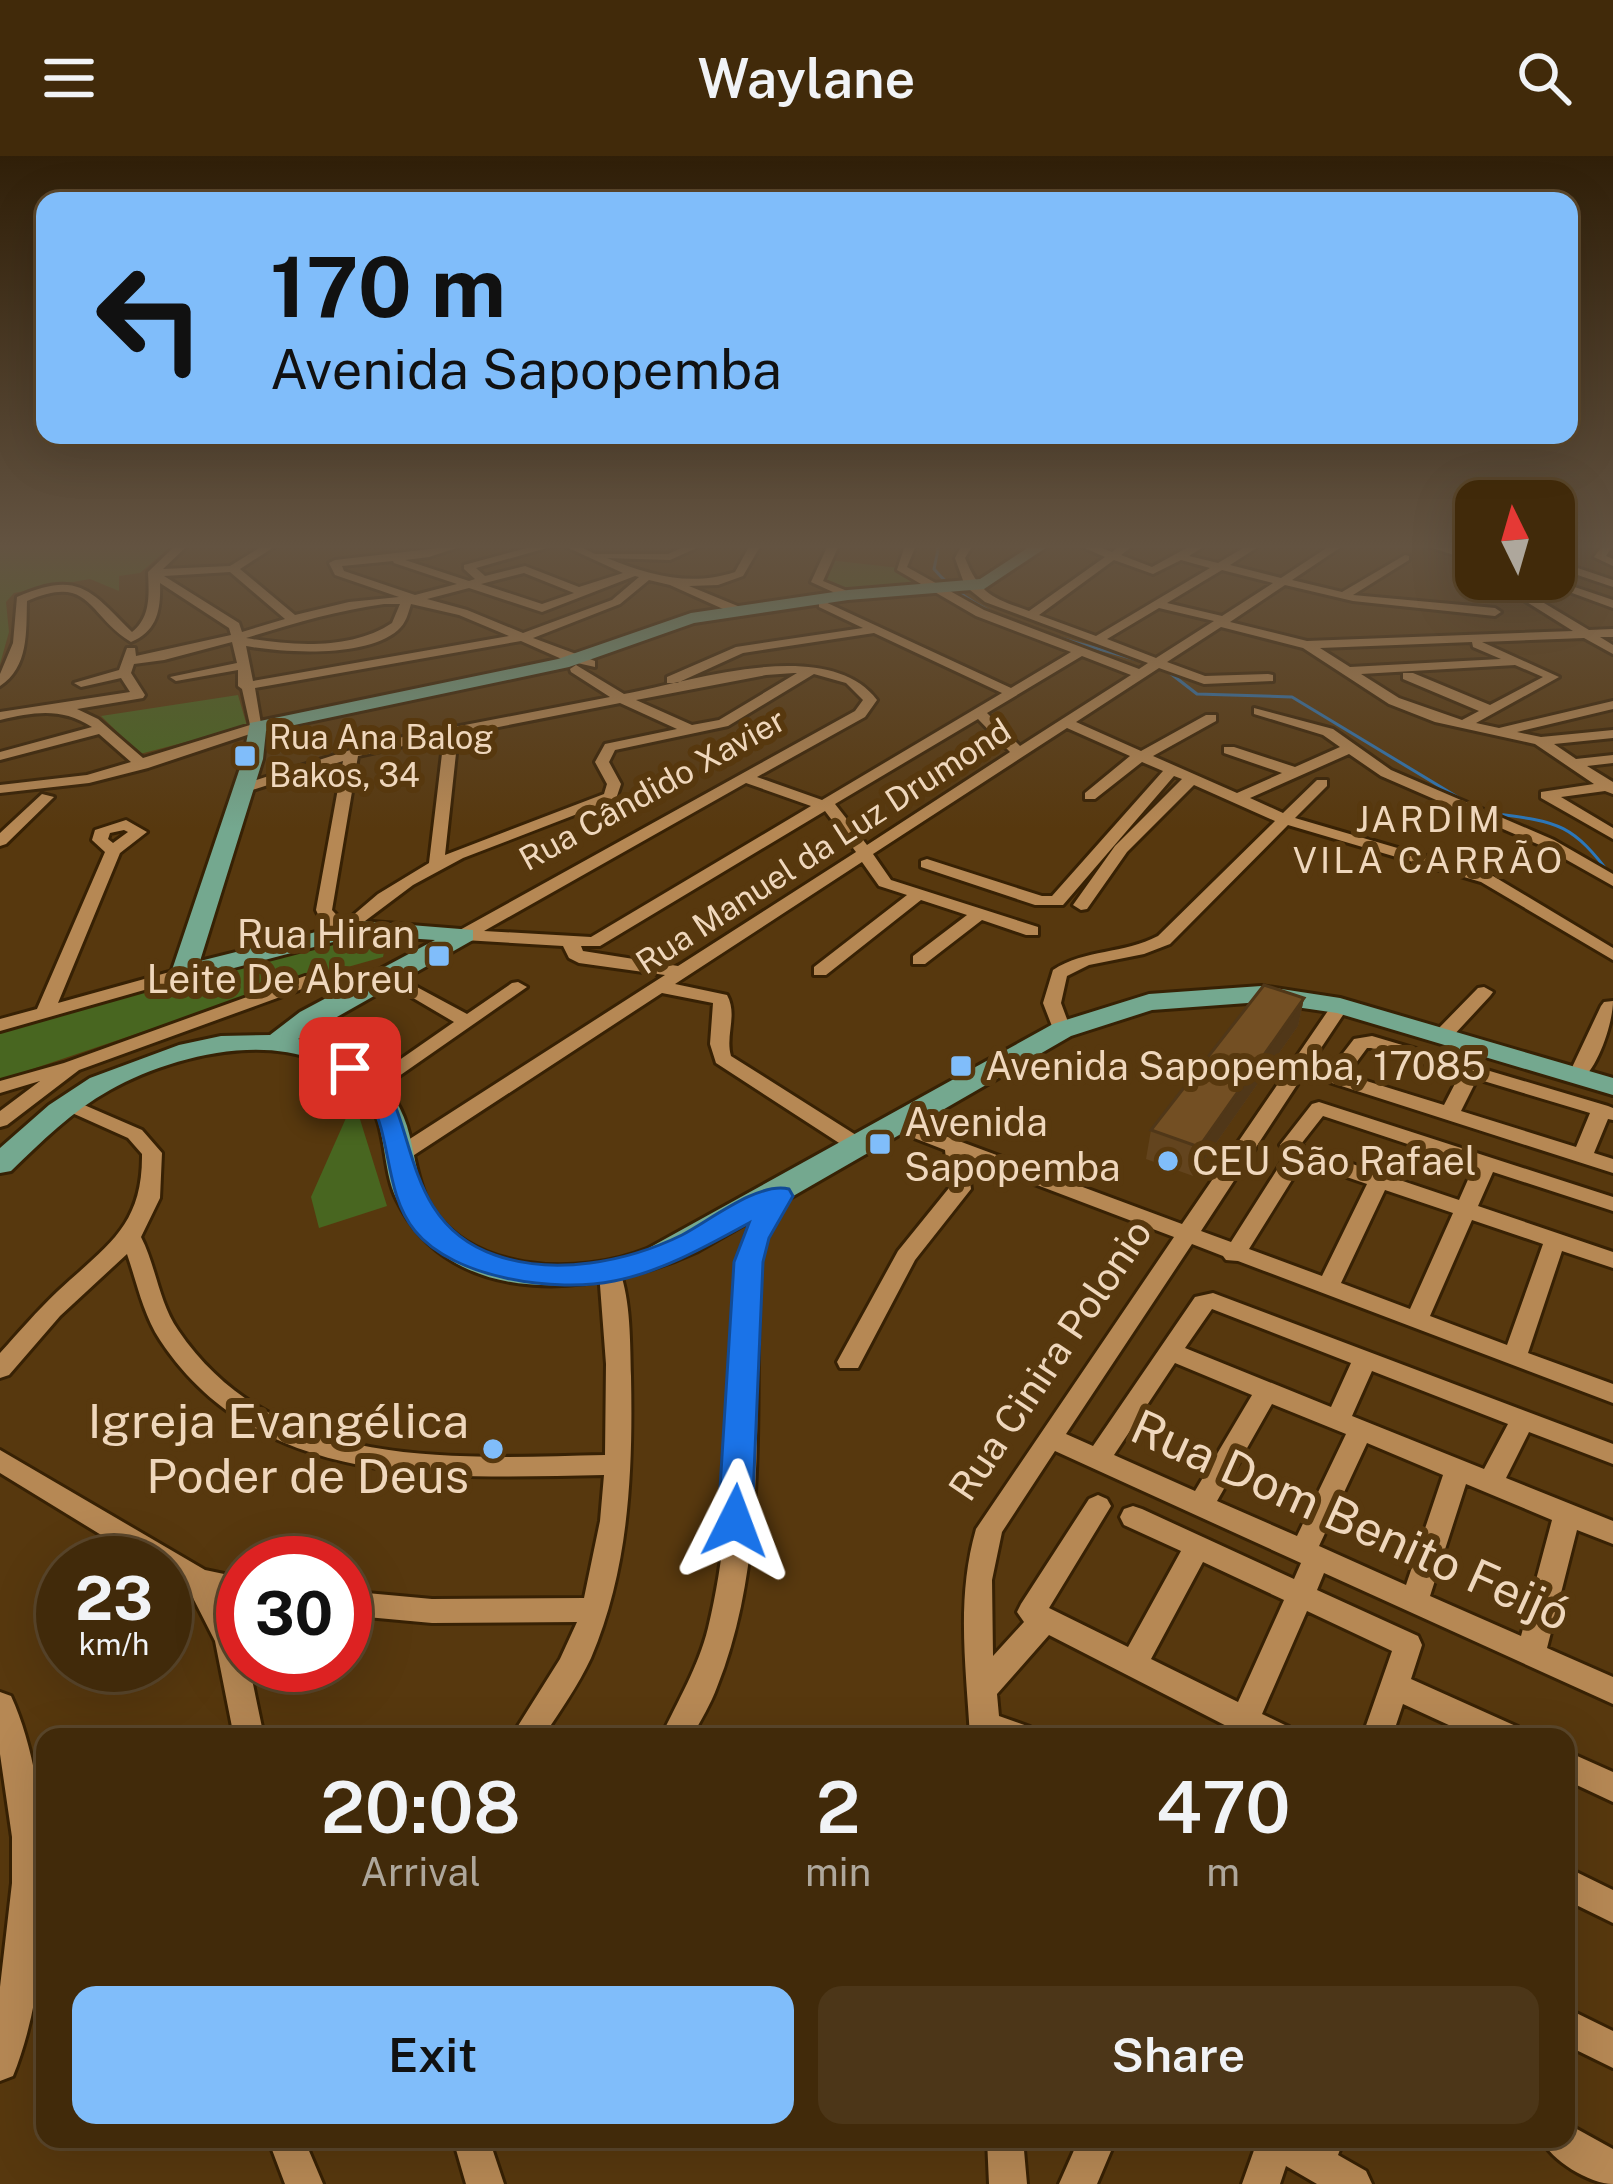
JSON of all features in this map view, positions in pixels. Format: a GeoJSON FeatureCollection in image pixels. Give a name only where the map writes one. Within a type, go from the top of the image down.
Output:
{"type":"FeatureCollection","features":[{"type":"Feature","properties":{"kind":"main road"},"geometry":{"type":"LineString","coordinates":[[573,664],[631,640]]}},
{"type":"Feature","properties":{"kind":"main road"},"geometry":{"type":"LineString","coordinates":[[184,973],[257,733],[573,664],[645,640]]}},
{"type":"Feature","properties":{"kind":"main road"},"geometry":{"type":"LineString","coordinates":[[184,973],[344,931],[380,927],[464,935]]}},
{"type":"Feature","properties":{"kind":"main road","name":"Rua Cândido Xavier"},"geometry":{"type":"LineString","coordinates":[[274,1045],[309,1018],[464,935]]}},
{"type":"Feature","properties":{"kind":"main road"},"geometry":{"type":"LineString","coordinates":[[201,1048],[274,1045],[329,1056],[372,1086],[382,1099],[398,1156],[427,1227],[462,1253],[525,1273],[610,1272],[687,1244],[779,1196],[1062,1030],[1120,1008],[1211,994],[1261,994],[1340,1006],[1584,1066],[1609,1104]]}},
{"type":"Feature","properties":{"kind":"main road"},"geometry":{"type":"LineString","coordinates":[[0,1164],[68,1104],[124,1072],[309,1018]]}},
{"type":"Feature","properties":{"kind":"street"},"geometry":{"type":"LineString","coordinates":[[20,640],[10,671],[11,687],[45,705]]}},
{"type":"Feature","properties":{"kind":"street"},"geometry":{"type":"LineString","coordinates":[[0,716],[45,705],[68,706],[138,694],[127,666],[131,640]]}},
{"type":"Feature","properties":{"kind":"street"},"geometry":{"type":"LineString","coordinates":[[81,683],[127,666],[235,640]]}},
{"type":"Feature","properties":{"kind":"street"},"geometry":{"type":"LineString","coordinates":[[238,640],[257,733]]}},
{"type":"Feature","properties":{"kind":"street"},"geometry":{"type":"LineString","coordinates":[[241,640],[294,650],[350,640]]}},
{"type":"Feature","properties":{"kind":"street"},"geometry":{"type":"LineString","coordinates":[[245,686],[515,640]]}},
{"type":"Feature","properties":{"kind":"street"},"geometry":{"type":"LineString","coordinates":[[528,640],[622,699],[694,731]]}},
{"type":"Feature","properties":{"kind":"street"},"geometry":{"type":"LineString","coordinates":[[641,694],[740,650],[809,640]]}},
{"type":"Feature","properties":{"kind":"street"},"geometry":{"type":"LineString","coordinates":[[895,640],[1010,692]]}},
{"type":"Feature","properties":{"kind":"street"},"geometry":{"type":"LineString","coordinates":[[1051,640],[1080,652],[1213,682],[1268,678]]}},
{"type":"Feature","properties":{"kind":"street"},"geometry":{"type":"LineString","coordinates":[[1097,640],[1148,667]]}},
{"type":"Feature","properties":{"kind":"street","name":"Rua Manuel da Luz Drumond"},"geometry":{"type":"LineString","coordinates":[[398,1156],[1193,640]]}},
{"type":"Feature","properties":{"kind":"street"},"geometry":{"type":"LineString","coordinates":[[1287,640],[1307,645],[1394,701],[1464,725],[1540,741],[1613,734]]}},
{"type":"Feature","properties":{"kind":"street"},"geometry":{"type":"LineString","coordinates":[[1307,645],[1511,640]]}},
{"type":"Feature","properties":{"kind":"street"},"geometry":{"type":"LineString","coordinates":[[1464,725],[1552,678],[1549,672],[1472,641]]}},
{"type":"Feature","properties":{"kind":"street"},"geometry":{"type":"LineString","coordinates":[[464,935],[594,942],[1080,652]]}},
{"type":"Feature","properties":{"kind":"street"},"geometry":{"type":"LineString","coordinates":[[1349,670],[1519,662]]}},
{"type":"Feature","properties":{"kind":"street"},"geometry":{"type":"LineString","coordinates":[[176,677],[240,666]]}},
{"type":"Feature","properties":{"kind":"street"},"geometry":{"type":"LineString","coordinates":[[352,752],[324,910],[329,921],[344,931],[365,910],[436,869],[520,829],[611,796],[614,784],[602,762],[610,747],[637,738],[694,731],[738,716],[811,670]]}},
{"type":"Feature","properties":{"kind":"street","name":"Rua Cândido Xavier"},"geometry":{"type":"LineString","coordinates":[[243,789],[352,752],[766,671],[811,670],[853,681],[866,693],[867,708],[464,935]]}},
{"type":"Feature","properties":{"kind":"street"},"geometry":{"type":"LineString","coordinates":[[1408,676],[1492,711]]}},
{"type":"Feature","properties":{"kind":"street"},"geometry":{"type":"LineString","coordinates":[[1499,732],[1613,705]]}},
{"type":"Feature","properties":{"kind":"street"},"geometry":{"type":"LineString","coordinates":[[68,706],[143,765]]}},
{"type":"Feature","properties":{"kind":"street"},"geometry":{"type":"LineString","coordinates":[[1259,711],[1328,732],[1386,773],[1547,843],[1613,881]]}},
{"type":"Feature","properties":{"kind":"street"},"geometry":{"type":"LineString","coordinates":[[980,712],[1020,754]]}},
{"type":"Feature","properties":{"kind":"street"},"geometry":{"type":"LineString","coordinates":[[1090,796],[1141,757],[1211,718]]}},
{"type":"Feature","properties":{"kind":"street"},"geometry":{"type":"LineString","coordinates":[[1067,723],[1286,820],[1487,880],[1613,955]]}},
{"type":"Feature","properties":{"kind":"street"},"geometry":{"type":"LineString","coordinates":[[0,756],[101,729]]}},
{"type":"Feature","properties":{"kind":"street"},"geometry":{"type":"LineString","coordinates":[[0,790],[55,785],[257,733]]}},
{"type":"Feature","properties":{"kind":"street"},"geometry":{"type":"LineString","coordinates":[[0,801],[104,786],[257,733]]}},
{"type":"Feature","properties":{"kind":"street"},"geometry":{"type":"LineString","coordinates":[[436,869],[451,733]]}},
{"type":"Feature","properties":{"kind":"street"},"geometry":{"type":"LineString","coordinates":[[1540,741],[1612,795]]}},
{"type":"Feature","properties":{"kind":"street"},"geometry":{"type":"LineString","coordinates":[[1236,799],[1350,748]]}},
{"type":"Feature","properties":{"kind":"street"},"geometry":{"type":"LineString","coordinates":[[1229,750],[1294,772]]}},
{"type":"Feature","properties":{"kind":"street"},"geometry":{"type":"LineString","coordinates":[[1575,763],[1613,759]]}},
{"type":"Feature","properties":{"kind":"street"},"geometry":{"type":"LineString","coordinates":[[927,864],[1057,901],[1171,771]]}},
{"type":"Feature","properties":{"kind":"street"},"geometry":{"type":"LineString","coordinates":[[745,778],[826,804],[854,832],[885,883],[1032,931]]}},
{"type":"Feature","properties":{"kind":"street"},"geometry":{"type":"LineString","coordinates":[[1081,905],[1121,848],[1190,780]]}},
{"type":"Feature","properties":{"kind":"street"},"geometry":{"type":"LineString","coordinates":[[1062,1030],[1052,1003],[1055,982],[1065,968],[1142,952],[1164,940],[1322,783]]}},
{"type":"Feature","properties":{"kind":"street"},"geometry":{"type":"LineString","coordinates":[[1612,795],[1546,795],[1613,834]]}},
{"type":"Feature","properties":{"kind":"street"},"geometry":{"type":"LineString","coordinates":[[0,841],[47,797]]}},
{"type":"Feature","properties":{"kind":"street"},"geometry":{"type":"LineString","coordinates":[[45,1012],[113,851]]}},
{"type":"Feature","properties":{"kind":"street"},"geometry":{"type":"LineString","coordinates":[[820,971],[919,894]]}},
{"type":"Feature","properties":{"kind":"street"},"geometry":{"type":"LineString","coordinates":[[919,960],[979,914]]}},
{"type":"Feature","properties":{"kind":"street"},"geometry":{"type":"LineString","coordinates":[[571,944],[575,955],[585,959],[684,972]]}},
{"type":"Feature","properties":{"kind":"street"},"geometry":{"type":"LineString","coordinates":[[0,1025],[184,973]]}},
{"type":"Feature","properties":{"kind":"street"},"geometry":{"type":"LineString","coordinates":[[0,1087],[311,980],[389,977],[468,1022]]}},
{"type":"Feature","properties":{"kind":"street"},"geometry":{"type":"LineString","coordinates":[[372,1086],[518,987]]}},
{"type":"Feature","properties":{"kind":"street"},"geometry":{"type":"LineString","coordinates":[[662,987],[721,999],[725,1018],[718,1046],[723,1059],[860,1147]]}},
{"type":"Feature","properties":{"kind":"street"},"geometry":{"type":"LineString","coordinates":[[1445,1033],[1484,992]]}},
{"type":"Feature","properties":{"kind":"street","name":"Rua Cinira Polonio"},"geometry":{"type":"LineString","coordinates":[[985,1728],[974,1604],[978,1561],[989,1529],[1340,1006]]}},
{"type":"Feature","properties":{"kind":"street"},"geometry":{"type":"LineString","coordinates":[[1584,1066],[1610,1006]]}},
{"type":"Feature","properties":{"kind":"street"},"geometry":{"type":"LineString","coordinates":[[1334,1078],[1364,1042],[1609,1104],[1582,1156]]}},
{"type":"Feature","properties":{"kind":"street"},"geometry":{"type":"LineString","coordinates":[[1584,1066],[1613,1047]]}},
{"type":"Feature","properties":{"kind":"street"},"geometry":{"type":"LineString","coordinates":[[0,1121],[72,1066]]}},
{"type":"Feature","properties":{"kind":"street"},"geometry":{"type":"LineString","coordinates":[[1303,1067],[1613,1166]]}},
{"type":"Feature","properties":{"kind":"street"},"geometry":{"type":"LineString","coordinates":[[1449,1114],[1472,1071]]}},
{"type":"Feature","properties":{"kind":"street"},"geometry":{"type":"LineString","coordinates":[[0,1369],[69,1294],[132,1241],[150,1198],[152,1154],[135,1134],[68,1104]]}},
{"type":"Feature","properties":{"kind":"street"},"geometry":{"type":"LineString","coordinates":[[1613,1204],[1317,1108],[1289,1145],[1298,1153],[1613,1259]]}},
{"type":"Feature","properties":{"kind":"street"},"geometry":{"type":"LineString","coordinates":[[898,1125],[1234,1255],[1613,1392]]}},
{"type":"Feature","properties":{"kind":"street"},"geometry":{"type":"LineString","coordinates":[[849,1362],[906,1256],[960,1189],[955,1150]]}},
{"type":"Feature","properties":{"kind":"street"},"geometry":{"type":"LineString","coordinates":[[1234,1255],[1298,1153]]}},
{"type":"Feature","properties":{"kind":"street"},"geometry":{"type":"LineString","coordinates":[[1416,1322],[1486,1162]]}},
{"type":"Feature","properties":{"kind":"street"},"geometry":{"type":"LineString","coordinates":[[1327,1289],[1379,1180]]}},
{"type":"Feature","properties":{"kind":"street"},"geometry":{"type":"LineString","coordinates":[[681,1728],[705,1686],[733,1563],[749,1262],[755,1238],[779,1196]]}},
{"type":"Feature","properties":{"kind":"street"},"geometry":{"type":"LineString","coordinates":[[1514,1359],[1555,1240]]}},
{"type":"Feature","properties":{"kind":"street"},"geometry":{"type":"LineString","coordinates":[[132,1241],[167,1334],[186,1359],[225,1402],[280,1433],[368,1459],[439,1465],[618,1465]]}},
{"type":"Feature","properties":{"kind":"street"},"geometry":{"type":"LineString","coordinates":[[532,1728],[578,1655],[594,1610],[618,1465],[622,1357],[610,1272]]}},
{"type":"Feature","properties":{"kind":"street"},"geometry":{"type":"LineString","coordinates":[[1098,1459],[1168,1351],[1203,1303],[1213,1300],[1613,1454]]}},
{"type":"Feature","properties":{"kind":"street"},"geometry":{"type":"LineString","coordinates":[[1168,1351],[1613,1533]]}},
{"type":"Feature","properties":{"kind":"street"},"geometry":{"type":"LineString","coordinates":[[1244,1720],[1301,1594],[1366,1358]]}},
{"type":"Feature","properties":{"kind":"street"},"geometry":{"type":"LineString","coordinates":[[1199,1507],[1266,1392]]}},
{"type":"Feature","properties":{"kind":"street"},"geometry":{"type":"LineString","coordinates":[[1490,1483],[1522,1421]]}},
{"type":"Feature","properties":{"kind":"street","name":"Rua Dom Benito Feijó"},"geometry":{"type":"LineString","coordinates":[[1049,1437],[1613,1691]]}},
{"type":"Feature","properties":{"kind":"street"},"geometry":{"type":"LineString","coordinates":[[0,1460],[198,1580],[216,1584]]}},
{"type":"Feature","properties":{"kind":"street"},"geometry":{"type":"LineString","coordinates":[[1414,1601],[1458,1470]]}},
{"type":"Feature","properties":{"kind":"street"},"geometry":{"type":"LineString","coordinates":[[1098,1506],[1031,1612],[1260,1728]]}},
{"type":"Feature","properties":{"kind":"street"},"geometry":{"type":"LineString","coordinates":[[1531,1654],[1568,1514]]}},
{"type":"Feature","properties":{"kind":"street"},"geometry":{"type":"LineString","coordinates":[[1133,1517],[1410,1647],[1380,1728]]}},
{"type":"Feature","properties":{"kind":"street"},"geometry":{"type":"LineString","coordinates":[[1133,1665],[1197,1547]]}},
{"type":"Feature","properties":{"kind":"street"},"geometry":{"type":"LineString","coordinates":[[198,1580],[216,1606]]}},
{"type":"Feature","properties":{"kind":"street"},"geometry":{"type":"LineString","coordinates":[[372,1605],[432,1611],[594,1610]]}},
{"type":"Feature","properties":{"kind":"street"},"geometry":{"type":"LineString","coordinates":[[984,1688],[1042,1621]]}},
{"type":"Feature","properties":{"kind":"street"},"geometry":{"type":"LineString","coordinates":[[1395,1686],[1487,1728]]}},
{"type":"Feature","properties":{"kind":"street"},"geometry":{"type":"LineString","coordinates":[[243,1692],[248,1728]]}},
{"type":"Feature","properties":{"kind":"street"},"geometry":{"type":"LineString","coordinates":[[0,1705],[19,1753],[28,1906],[0,2063]]}},
{"type":"Feature","properties":{"kind":"street"},"geometry":{"type":"LineString","coordinates":[[1575,1769],[1613,1787]]}},
{"type":"Feature","properties":{"kind":"street"},"geometry":{"type":"LineString","coordinates":[[1575,1888],[1613,1907]]}},
{"type":"Feature","properties":{"kind":"street"},"geometry":{"type":"LineString","coordinates":[[1575,2031],[1613,2050]]}},
{"type":"Feature","properties":{"kind":"street"},"geometry":{"type":"LineString","coordinates":[[290,2148],[304,2184]]}},
{"type":"Feature","properties":{"kind":"street"},"geometry":{"type":"LineString","coordinates":[[474,2148],[485,2184]]}},
{"type":"Feature","properties":{"kind":"street"},"geometry":{"type":"LineString","coordinates":[[1006,2148],[1008,2184]]}},
{"type":"Feature","properties":{"kind":"street"},"geometry":{"type":"LineString","coordinates":[[1078,2184],[1094,2148]]}},
{"type":"Feature","properties":{"kind":"street"},"geometry":{"type":"LineString","coordinates":[[1261,2184],[1273,2148]]}},
{"type":"Feature","properties":{"kind":"street"},"geometry":{"type":"LineString","coordinates":[[1575,2148],[1613,2170]]}},
{"type":"Feature","properties":{"kind":"street"},"geometry":{"type":"LineString","coordinates":[[1321,2151],[1352,2184]]}},
{"type":"Feature","properties":{"kind":"green space"},"geometry":{"type":"Polygon","coordinates":[[[238,695],[247,726],[140,754],[101,716],[238,695]]]}},
{"type":"Feature","properties":{"kind":"green space"},"geometry":{"type":"Polygon","coordinates":[[[387,936],[383,957],[263,991],[0,1080],[0,1029],[326,941],[387,936]]]}},
{"type":"Feature","properties":{"kind":"green space"},"geometry":{"type":"Polygon","coordinates":[[[354,1100],[387,1206],[319,1228],[311,1197],[354,1100]]]}},
{"type":"Feature","properties":{"kind":"building"},"geometry":{"type":"Polygon","coordinates":[[[1264,985],[1304,998],[1199,1147],[1151,1130],[1264,985]]]}},
{"type":"Feature","properties":{"kind":"waterway"},"geometry":{"type":"LineString","coordinates":[[1067,640],[1150,664]]}},
{"type":"Feature","properties":{"kind":"waterway"},"geometry":{"type":"LineString","coordinates":[[1166,670],[1197,694],[1292,697],[1469,804]]}},
{"type":"Feature","properties":{"kind":"waterway"},"geometry":{"type":"LineString","coordinates":[[1490,813],[1562,828],[1586,845],[1613,878]]}},
{"type":"Feature","properties":{"kind":"place","name":"Rua Ana Balog Bakos, 34"},"geometry":{"type":"Point","coordinates":[245,756]}},
{"type":"Feature","properties":{"kind":"place","name":"Rua Hiran Leite De Abreu"},"geometry":{"type":"Point","coordinates":[439,956]}},
{"type":"Feature","properties":{"kind":"place","name":"Avenida Sapopemba, 17085"},"geometry":{"type":"Point","coordinates":[961,1066]}},
{"type":"Feature","properties":{"kind":"place","name":"Avenida Sapopemba"},"geometry":{"type":"Point","coordinates":[880,1144]}},
{"type":"Feature","properties":{"kind":"place","name":"CEU São Rafael"},"geometry":{"type":"Point","coordinates":[1168,1161]}},
{"type":"Feature","properties":{"kind":"place","name":"Igreja Evangélica Poder de Deus"},"geometry":{"type":"Point","coordinates":[493,1449]}},
{"type":"Feature","properties":{"kind":"district","name":"JARDIM VILA CARRÃO"},"geometry":{"type":"Point","coordinates":[1429,840]}},
{"type":"Feature","properties":{"kind":"route"},"geometry":{"type":"LineString","coordinates":[[350,1068],[382,1099],[404,1181],[427,1227],[442,1242],[482,1262],[525,1273],[610,1272],[687,1244],[779,1196],[755,1238],[749,1262],[735,1521]]}}]}
